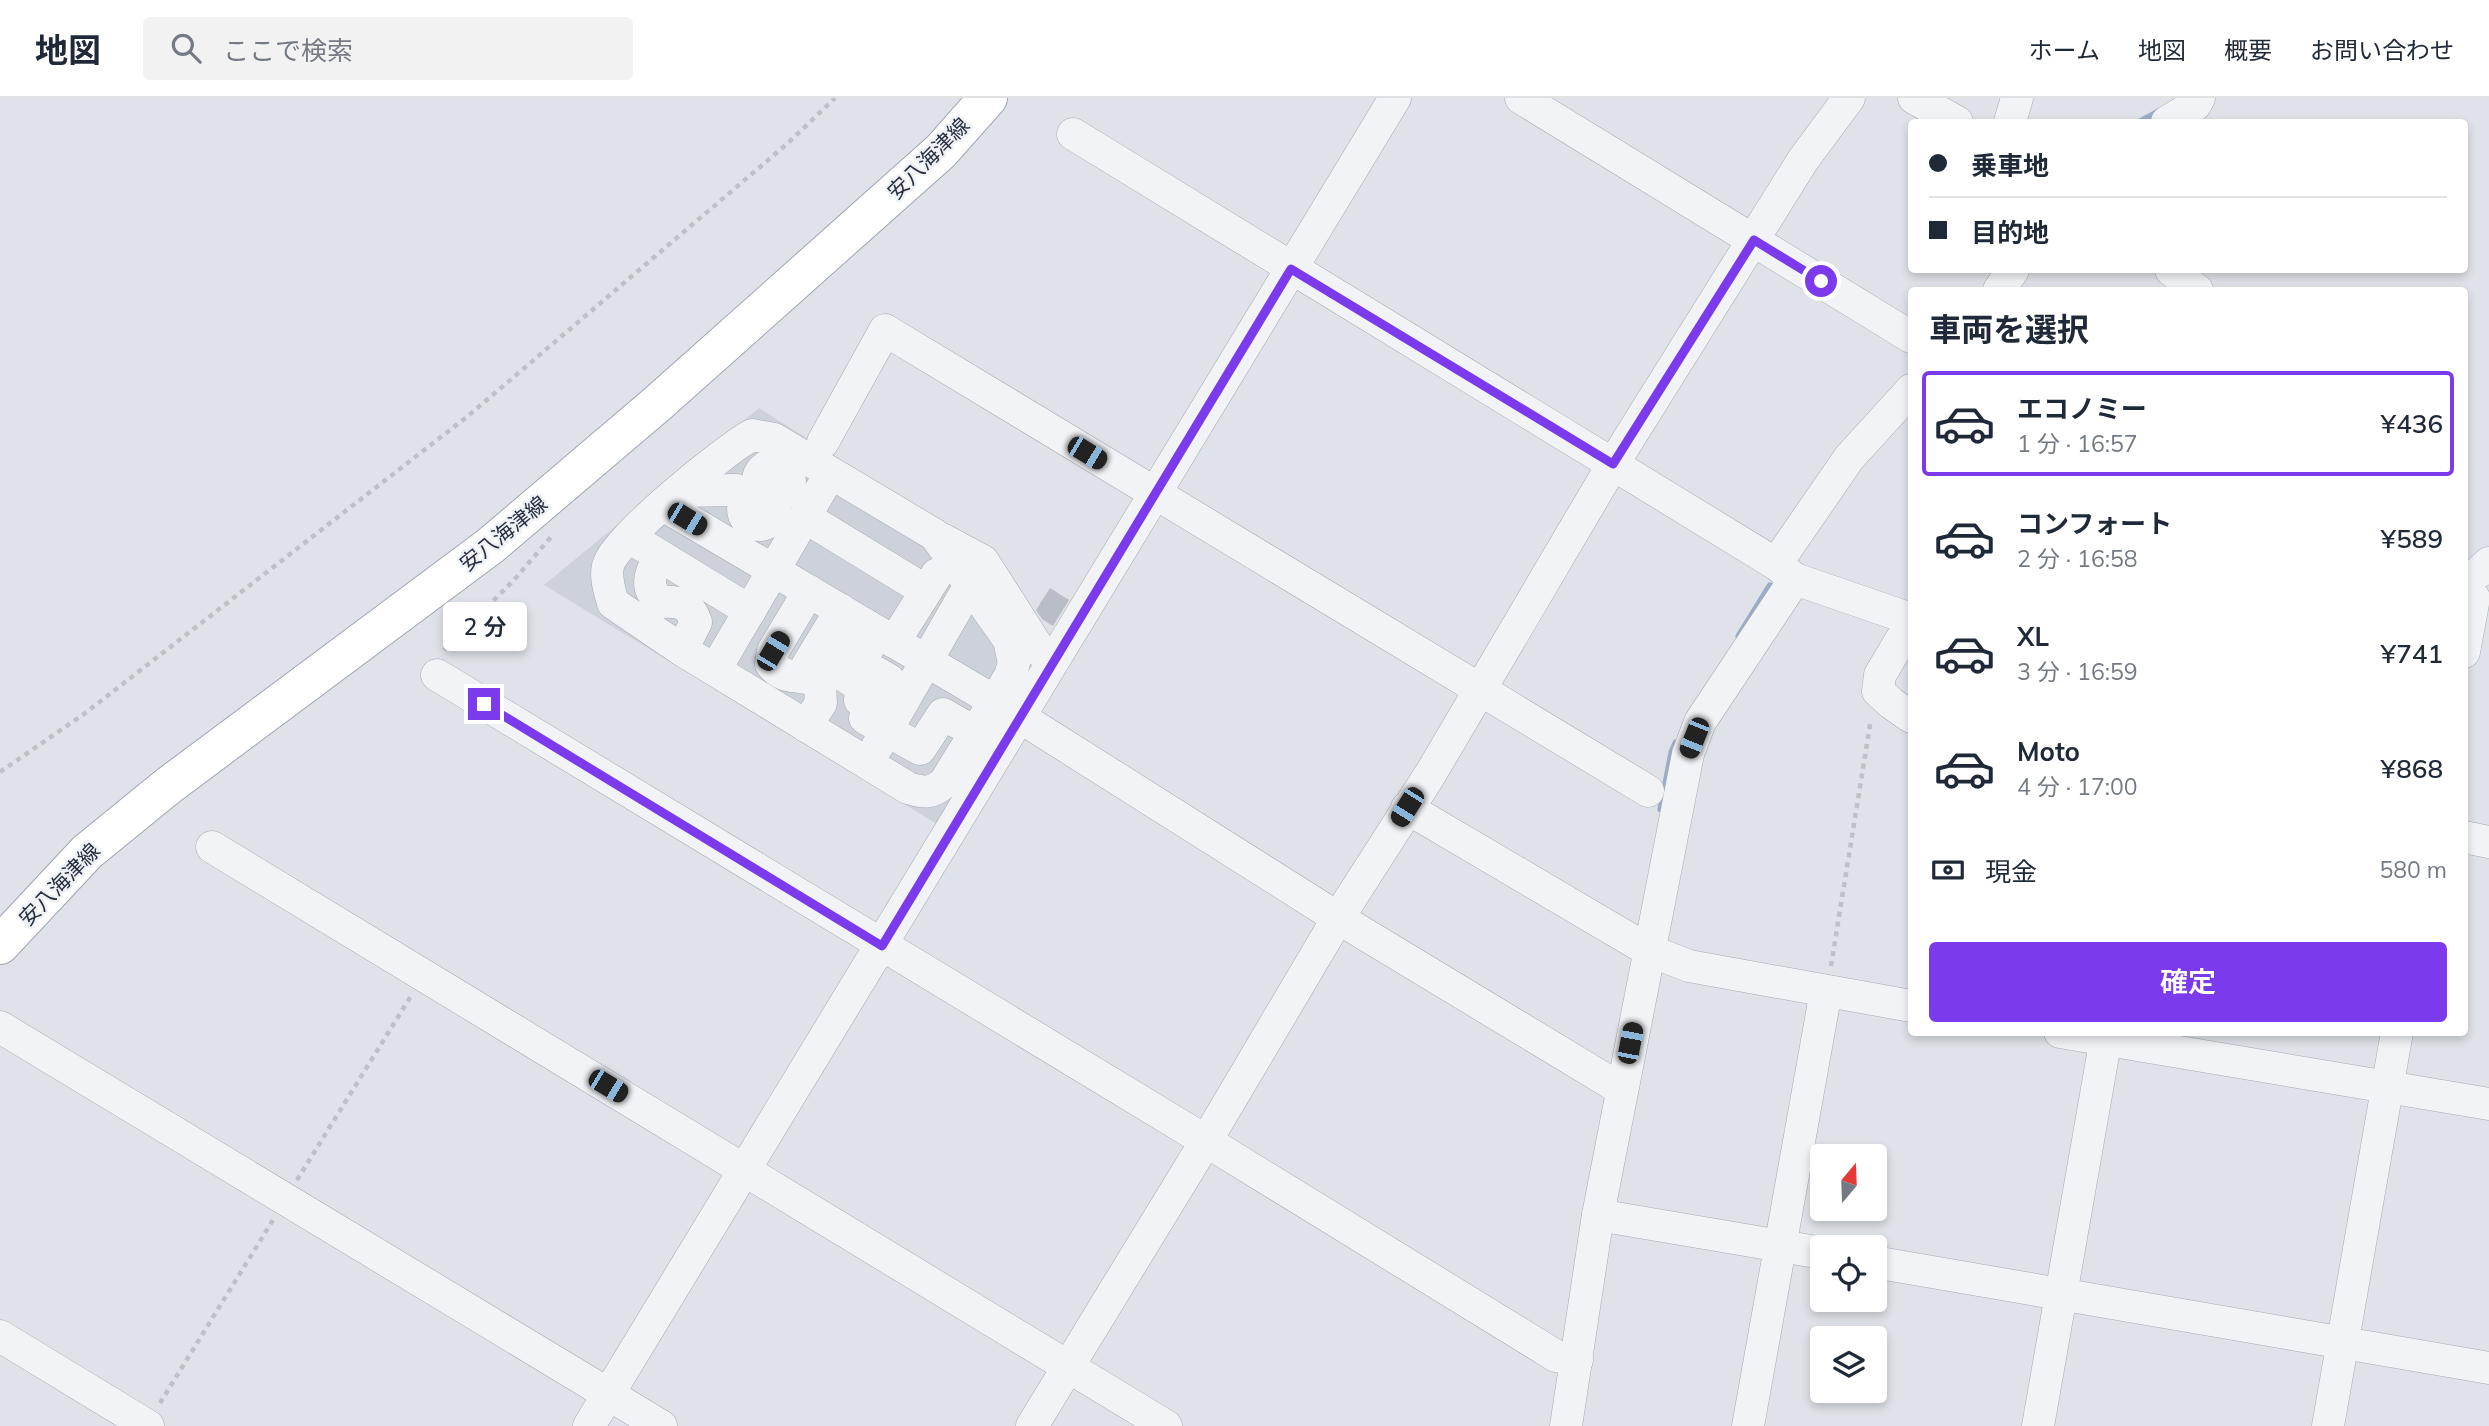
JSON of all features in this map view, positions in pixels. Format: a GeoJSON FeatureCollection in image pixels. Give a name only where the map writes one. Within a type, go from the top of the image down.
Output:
{"type":"FeatureCollection","features":[{"type":"Feature","properties":{"kind":"main road","name":"安八海津線"},"geometry":{"type":"LineString","coordinates":[[0,945],[87,852],[168,786],[490,546],[657,404],[941,151],[988,98]]}},
{"type":"Feature","properties":{"kind":"street"},"geometry":{"type":"LineString","coordinates":[[589,1426],[882,946],[1007,711],[1154,494],[1395,98]]}},
{"type":"Feature","properties":{"kind":"street"},"geometry":{"type":"LineString","coordinates":[[1521,98],[1908,335]]}},
{"type":"Feature","properties":{"kind":"street"},"geometry":{"type":"LineString","coordinates":[[1032,1426],[1338,918],[1431,773],[1613,464],[1803,160],[1849,98]]}},
{"type":"Feature","properties":{"kind":"street"},"geometry":{"type":"LineString","coordinates":[[1914,98],[1952,119]]}},
{"type":"Feature","properties":{"kind":"street"},"geometry":{"type":"LineString","coordinates":[[2011,119],[2017,98]]}},
{"type":"Feature","properties":{"kind":"street"},"geometry":{"type":"LineString","coordinates":[[2172,119],[2195,105],[2199,98]]}},
{"type":"Feature","properties":{"kind":"street"},"geometry":{"type":"LineString","coordinates":[[1073,134],[1786,571],[1908,620]]}},
{"type":"Feature","properties":{"kind":"street"},"geometry":{"type":"LineString","coordinates":[[2175,273],[2193,287]]}},
{"type":"Feature","properties":{"kind":"street"},"geometry":{"type":"LineString","coordinates":[[822,442],[885,330],[1648,791]]}},
{"type":"Feature","properties":{"kind":"street"},"geometry":{"type":"LineString","coordinates":[[1566,1426],[1598,1214],[1688,754],[1700,722],[1849,458],[1908,393]]}},
{"type":"Feature","properties":{"kind":"street"},"geometry":{"type":"LineString","coordinates":[[926,591],[793,492],[774,439],[752,435],[732,447],[671,498],[613,552],[607,566],[613,603],[682,650],[806,726],[908,788],[924,793],[937,790],[946,782],[976,733],[1007,711],[1014,663],[1009,640],[942,545]]}},
{"type":"Feature","properties":{"kind":"street"},"geometry":{"type":"LineString","coordinates":[[732,447],[747,471],[793,492],[983,561],[1041,652]]}},
{"type":"Feature","properties":{"kind":"street"},"geometry":{"type":"LineString","coordinates":[[671,498],[793,492]]}},
{"type":"Feature","properties":{"kind":"street"},"geometry":{"type":"LineString","coordinates":[[733,535],[793,492]]}},
{"type":"Feature","properties":{"kind":"street"},"geometry":{"type":"LineString","coordinates":[[733,535],[764,524],[775,513],[774,502],[793,492]]}},
{"type":"Feature","properties":{"kind":"street"},"geometry":{"type":"LineString","coordinates":[[715,670],[773,570],[793,492]]}},
{"type":"Feature","properties":{"kind":"street"},"geometry":{"type":"LineString","coordinates":[[671,498],[733,535],[773,570],[926,661],[1338,918],[1621,1089]]}},
{"type":"Feature","properties":{"kind":"street"},"geometry":{"type":"LineString","coordinates":[[629,537],[750,611]]}},
{"type":"Feature","properties":{"kind":"street"},"geometry":{"type":"LineString","coordinates":[[810,647],[869,627],[926,591],[942,545]]}},
{"type":"Feature","properties":{"kind":"street"},"geometry":{"type":"LineString","coordinates":[[660,556],[652,569],[651,593],[663,603],[674,601],[686,605],[692,610],[696,622],[682,650]]}},
{"type":"Feature","properties":{"kind":"street"},"geometry":{"type":"LineString","coordinates":[[2468,627],[2479,572],[2489,563]]}},
{"type":"Feature","properties":{"kind":"street"},"geometry":{"type":"LineString","coordinates":[[867,763],[970,585]]}},
{"type":"Feature","properties":{"kind":"street"},"geometry":{"type":"LineString","coordinates":[[806,726],[821,703],[820,685],[814,679],[788,677],[778,673],[771,664],[773,651],[809,591]]}},
{"type":"Feature","properties":{"kind":"street"},"geometry":{"type":"LineString","coordinates":[[1908,626],[1880,675],[1878,691],[1908,715]]}},
{"type":"Feature","properties":{"kind":"street"},"geometry":{"type":"LineString","coordinates":[[869,627],[860,663],[888,680],[865,718],[920,749],[943,714],[976,733]]}},
{"type":"Feature","properties":{"kind":"street"},"geometry":{"type":"LineString","coordinates":[[835,743],[866,690],[834,669],[869,627]]}},
{"type":"Feature","properties":{"kind":"street"},"geometry":{"type":"LineString","coordinates":[[437,675],[1556,1356],[1577,1360]]}},
{"type":"Feature","properties":{"kind":"street"},"geometry":{"type":"LineString","coordinates":[[1407,807],[1648,950],[1689,966],[1908,1005]]}},
{"type":"Feature","properties":{"kind":"street"},"geometry":{"type":"LineString","coordinates":[[2468,838],[2489,842]]}},
{"type":"Feature","properties":{"kind":"street"},"geometry":{"type":"LineString","coordinates":[[212,847],[1166,1426]]}},
{"type":"Feature","properties":{"kind":"street"},"geometry":{"type":"LineString","coordinates":[[1748,1426],[1826,991]]}},
{"type":"Feature","properties":{"kind":"street"},"geometry":{"type":"LineString","coordinates":[[0,1027],[661,1426]]}},
{"type":"Feature","properties":{"kind":"street"},"geometry":{"type":"LineString","coordinates":[[2038,1426],[2106,1036],[2489,1104]]}},
{"type":"Feature","properties":{"kind":"street"},"geometry":{"type":"LineString","coordinates":[[2328,1426],[2396,1036]]}},
{"type":"Feature","properties":{"kind":"street"},"geometry":{"type":"LineString","coordinates":[[1598,1214],[1810,1251]]}},
{"type":"Feature","properties":{"kind":"street"},"geometry":{"type":"LineString","coordinates":[[1887,1264],[2489,1368]]}},
{"type":"Feature","properties":{"kind":"street"},"geometry":{"type":"LineString","coordinates":[[0,1336],[148,1426]]}},
{"type":"Feature","properties":{"kind":"path"},"geometry":{"type":"LineString","coordinates":[[0,772],[85,714],[468,416],[788,143],[835,98]]}},
{"type":"Feature","properties":{"kind":"path"},"geometry":{"type":"LineString","coordinates":[[437,675],[437,658],[513,581],[556,531]]}},
{"type":"Feature","properties":{"kind":"path"},"geometry":{"type":"LineString","coordinates":[[1826,991],[1872,712],[1878,691]]}},
{"type":"Feature","properties":{"kind":"path"},"geometry":{"type":"LineString","coordinates":[[148,1426],[424,975]]}},
{"type":"Feature","properties":{"kind":"shaded area"},"geometry":{"type":"Polygon","coordinates":[[[759,408],[992,555],[1049,640],[937,824],[544,585],[759,408]]]}},
{"type":"Feature","properties":{"kind":"building"},"geometry":{"type":"Polygon","coordinates":[[[1050,588],[1069,600],[1053,626],[1042,619],[1036,610],[1050,588]]]}},
{"type":"Feature","properties":{"kind":"waterway"},"geometry":{"type":"LineString","coordinates":[[2145,119],[2160,111]]}},
{"type":"Feature","properties":{"kind":"waterway"},"geometry":{"type":"LineString","coordinates":[[1739,636],[1770,586]]}},
{"type":"Feature","properties":{"kind":"waterway"},"geometry":{"type":"LineString","coordinates":[[1661,809],[1676,743]]}},
{"type":"Feature","properties":{"kind":"route"},"geometry":{"type":"LineString","coordinates":[[484,704],[882,946],[1291,269],[1613,464],[1754,240],[1821,281]]}}]}
